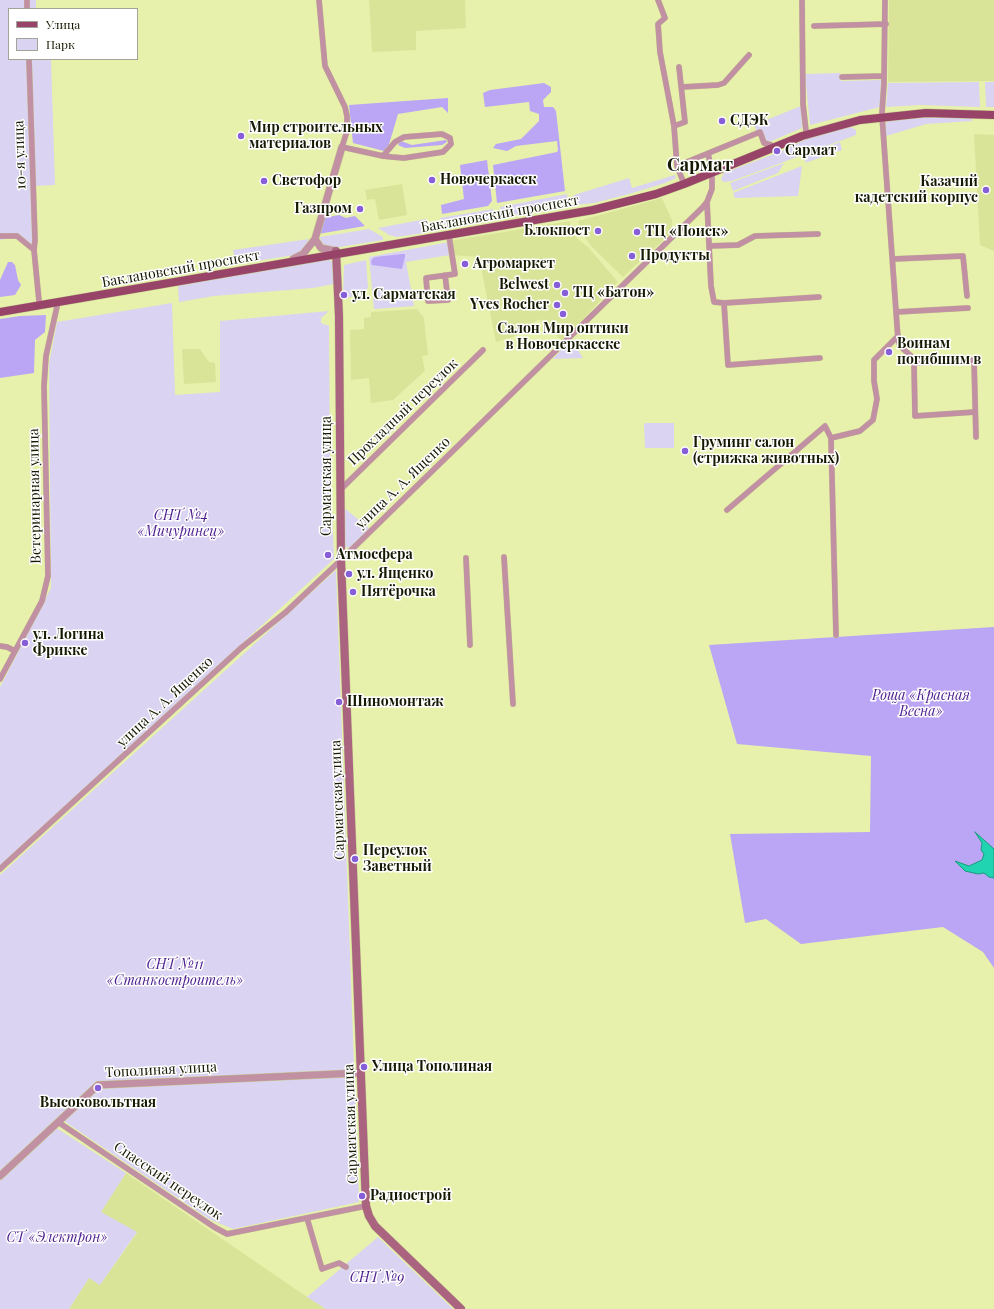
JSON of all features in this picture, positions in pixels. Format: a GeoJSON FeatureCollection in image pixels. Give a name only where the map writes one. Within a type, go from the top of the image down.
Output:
{"type":"FeatureCollection","features":[{"type":"Feature","properties":{"kind":"main road","name":"Баклановский проспект"},"geometry":{"type":"LineString","coordinates":[[0,308],[39,301],[58,300],[571,212],[623,199],[711,172],[806,131],[846,118],[926,109],[994,111]]}},
{"type":"Feature","properties":{"kind":"main road","name":"Баклановский проспект"},"geometry":{"type":"LineString","coordinates":[[336,253],[449,236],[656,194],[802,136],[847,122],[882,114],[926,113],[994,115]]}},
{"type":"Feature","properties":{"kind":"main road","name":"Сарматская улица"},"geometry":{"type":"LineString","coordinates":[[336,253],[339,316],[339,491],[341,560],[366,1206],[369,1216],[375,1226],[461,1309]]}},
{"type":"Feature","properties":{"kind":"main road","name":"Баклановский проспект"},"geometry":{"type":"LineString","coordinates":[[0,312],[58,300],[293,259],[319,256]]}},
{"type":"Feature","properties":{"kind":"street"},"geometry":{"type":"LineString","coordinates":[[293,259],[303,254],[315,240],[347,131],[347,116],[345,107],[325,66],[319,0]]}},
{"type":"Feature","properties":{"kind":"street"},"geometry":{"type":"LineString","coordinates":[[658,0],[665,18],[658,24],[660,52],[674,126],[677,166],[683,180]]}},
{"type":"Feature","properties":{"kind":"street"},"geometry":{"type":"LineString","coordinates":[[802,0],[803,104],[806,131]]}},
{"type":"Feature","properties":{"kind":"street"},"geometry":{"type":"LineString","coordinates":[[885,0],[886,24],[882,114],[896,312],[900,346],[911,356],[914,364],[915,416],[975,412]]}},
{"type":"Feature","properties":{"kind":"street"},"geometry":{"type":"LineString","coordinates":[[814,26],[886,24]]}},
{"type":"Feature","properties":{"kind":"street"},"geometry":{"type":"LineString","coordinates":[[682,87],[718,85],[724,83],[749,55]]}},
{"type":"Feature","properties":{"kind":"street","name":"10-я улица"},"geometry":{"type":"LineString","coordinates":[[29,60],[36,240],[34,250],[39,301]]}},
{"type":"Feature","properties":{"kind":"street"},"geometry":{"type":"LineString","coordinates":[[674,126],[685,122],[679,67]]}},
{"type":"Feature","properties":{"kind":"street"},"geometry":{"type":"LineString","coordinates":[[842,77],[884,76]]}},
{"type":"Feature","properties":{"kind":"street"},"geometry":{"type":"LineString","coordinates":[[677,166],[760,132],[764,143],[771,145]]}},
{"type":"Feature","properties":{"kind":"street"},"geometry":{"type":"LineString","coordinates":[[342,147],[383,156],[404,158],[443,152],[451,144],[450,138],[442,134],[404,137],[396,142],[383,156]]}},
{"type":"Feature","properties":{"kind":"street"},"geometry":{"type":"LineString","coordinates":[[708,154],[712,189],[707,202],[711,286],[714,302],[724,303],[819,297]]}},
{"type":"Feature","properties":{"kind":"street","name":"улица А. А. Ященко"},"geometry":{"type":"LineString","coordinates":[[0,869],[241,648],[286,612],[707,202]]}},
{"type":"Feature","properties":{"kind":"street"},"geometry":{"type":"LineString","coordinates":[[709,246],[738,245],[755,236],[818,234]]}},
{"type":"Feature","properties":{"kind":"street"},"geometry":{"type":"LineString","coordinates":[[0,236],[17,236],[34,250]]}},
{"type":"Feature","properties":{"kind":"street"},"geometry":{"type":"LineString","coordinates":[[445,275],[448,300],[428,302],[426,278],[445,275],[455,274],[449,236]]}},
{"type":"Feature","properties":{"kind":"street"},"geometry":{"type":"LineString","coordinates":[[315,240],[321,248],[336,253]]}},
{"type":"Feature","properties":{"kind":"street"},"geometry":{"type":"LineString","coordinates":[[315,240],[319,256]]}},
{"type":"Feature","properties":{"kind":"street"},"geometry":{"type":"LineString","coordinates":[[893,259],[963,256],[967,296]]}},
{"type":"Feature","properties":{"kind":"street","name":"Ветеринарная улица"},"geometry":{"type":"LineString","coordinates":[[0,679],[42,601],[48,576],[45,379],[46,356],[58,300]]}},
{"type":"Feature","properties":{"kind":"street"},"geometry":{"type":"LineString","coordinates":[[724,303],[728,365],[820,358]]}},
{"type":"Feature","properties":{"kind":"street"},"geometry":{"type":"LineString","coordinates":[[896,312],[968,308]]}},
{"type":"Feature","properties":{"kind":"street"},"geometry":{"type":"LineString","coordinates":[[831,438],[860,431],[873,420],[878,399],[874,381],[874,360],[898,336]]}},
{"type":"Feature","properties":{"kind":"street","name":"Прохладный переулок"},"geometry":{"type":"LineString","coordinates":[[339,491],[483,350]]}},
{"type":"Feature","properties":{"kind":"street"},"geometry":{"type":"LineString","coordinates":[[914,364],[974,360],[976,437]]}},
{"type":"Feature","properties":{"kind":"street"},"geometry":{"type":"LineString","coordinates":[[727,510],[825,426],[831,438],[836,635]]}},
{"type":"Feature","properties":{"kind":"street"},"geometry":{"type":"LineString","coordinates":[[504,557],[513,704]]}},
{"type":"Feature","properties":{"kind":"street"},"geometry":{"type":"LineString","coordinates":[[466,558],[470,645]]}},
{"type":"Feature","properties":{"kind":"street"},"geometry":{"type":"LineString","coordinates":[[0,646],[7,647],[15,651]]}},
{"type":"Feature","properties":{"kind":"street","name":"Тополиная улица"},"geometry":{"type":"LineString","coordinates":[[0,1176],[98,1085],[358,1073]]}},
{"type":"Feature","properties":{"kind":"street","name":"Спасский переулок"},"geometry":{"type":"LineString","coordinates":[[58,1122],[214,1227],[227,1234],[366,1206]]}},
{"type":"Feature","properties":{"kind":"street"},"geometry":{"type":"LineString","coordinates":[[307,1218],[322,1269],[339,1263],[346,1267]]}},
{"type":"Feature","properties":{"kind":"shaded area"},"geometry":{"type":"Polygon","coordinates":[[[369,0],[465,0],[466,28],[416,31],[416,50],[372,52],[369,0]]]}},
{"type":"Feature","properties":{"kind":"shaded area"},"geometry":{"type":"Polygon","coordinates":[[[889,0],[994,0],[994,81],[888,82],[889,0]]]}},
{"type":"Feature","properties":{"kind":"shaded area","name":"Казачий кадетский корпус"},"geometry":{"type":"Polygon","coordinates":[[[974,134],[994,135],[994,251],[980,245],[974,134]]]}},
{"type":"Feature","properties":{"kind":"shaded area"},"geometry":{"type":"Polygon","coordinates":[[[402,184],[407,215],[379,220],[375,199],[367,200],[365,190],[402,184]]]}},
{"type":"Feature","properties":{"kind":"shaded area"},"geometry":{"type":"Polygon","coordinates":[[[662,198],[672,220],[672,232],[623,277],[591,246],[584,236],[578,221],[662,198]]]}},
{"type":"Feature","properties":{"kind":"shaded area"},"geometry":{"type":"Polygon","coordinates":[[[570,221],[573,235],[588,247],[618,282],[562,341],[539,319],[513,337],[496,342],[479,257],[450,255],[449,241],[570,221]]]}},
{"type":"Feature","properties":{"kind":"shaded area"},"geometry":{"type":"Polygon","coordinates":[[[417,309],[424,318],[428,355],[422,356],[425,371],[393,400],[371,403],[369,378],[351,380],[350,330],[364,329],[364,318],[371,317],[371,312],[417,309]]]}},
{"type":"Feature","properties":{"kind":"shaded area"},"geometry":{"type":"Polygon","coordinates":[[[182,349],[200,349],[209,362],[215,363],[216,382],[184,384],[182,349]]]}},
{"type":"Feature","properties":{"kind":"shaded area"},"geometry":{"type":"Polygon","coordinates":[[[126,1173],[326,1309],[69,1309],[89,1278],[100,1285],[137,1233],[101,1212],[126,1173]]]}},
{"type":"Feature","properties":{"kind":"green space"},"geometry":{"type":"Polygon","coordinates":[[[0,0],[36,0],[36,8],[8,8],[8,60],[51,60],[55,185],[34,186],[37,252],[29,248],[17,237],[0,240],[0,0]]]}},
{"type":"Feature","properties":{"kind":"green space"},"geometry":{"type":"Polygon","coordinates":[[[840,73],[841,81],[881,80],[880,107],[810,125],[805,74],[840,73]]]}},
{"type":"Feature","properties":{"kind":"green space"},"geometry":{"type":"Polygon","coordinates":[[[979,82],[980,107],[920,105],[886,107],[888,83],[979,82]]]}},
{"type":"Feature","properties":{"kind":"green space"},"geometry":{"type":"Polygon","coordinates":[[[985,82],[994,82],[994,107],[986,107],[985,82]]]}},
{"type":"Feature","properties":{"kind":"green space"},"geometry":{"type":"Polygon","coordinates":[[[544,83],[551,87],[551,92],[543,100],[544,107],[553,107],[556,111],[565,191],[497,203],[493,165],[557,152],[557,141],[516,146],[507,151],[493,148],[496,144],[521,139],[539,121],[539,114],[530,111],[529,102],[485,107],[483,93],[490,90],[544,83]]]}},
{"type":"Feature","properties":{"kind":"green space"},"geometry":{"type":"Polygon","coordinates":[[[448,98],[448,113],[442,107],[398,114],[388,148],[384,151],[353,143],[349,105],[448,98]]]}},
{"type":"Feature","properties":{"kind":"green space"},"geometry":{"type":"Polygon","coordinates":[[[801,106],[802,128],[762,145],[754,125],[801,106]]]}},
{"type":"Feature","properties":{"kind":"green space"},"geometry":{"type":"Polygon","coordinates":[[[914,117],[972,117],[972,121],[926,124],[886,136],[884,127],[888,120],[914,117]]]}},
{"type":"Feature","properties":{"kind":"green space"},"geometry":{"type":"Polygon","coordinates":[[[849,126],[856,130],[856,135],[732,181],[723,182],[721,179],[724,173],[782,151],[808,138],[849,126]]]}},
{"type":"Feature","properties":{"kind":"green space"},"geometry":{"type":"Polygon","coordinates":[[[446,140],[447,142],[442,145],[405,148],[398,145],[401,141],[412,145],[446,140]]]}},
{"type":"Feature","properties":{"kind":"green space"},"geometry":{"type":"Polygon","coordinates":[[[840,142],[842,150],[805,163],[807,155],[840,142]]]}},
{"type":"Feature","properties":{"kind":"green space"},"geometry":{"type":"Polygon","coordinates":[[[487,160],[492,201],[488,206],[442,214],[441,205],[464,199],[460,165],[487,160]]]}},
{"type":"Feature","properties":{"kind":"green space"},"geometry":{"type":"Polygon","coordinates":[[[784,163],[778,173],[733,191],[730,183],[784,163]]]}},
{"type":"Feature","properties":{"kind":"green space"},"geometry":{"type":"Polygon","coordinates":[[[802,166],[798,196],[735,198],[733,193],[802,166]]]}},
{"type":"Feature","properties":{"kind":"green space"},"geometry":{"type":"Polygon","coordinates":[[[675,175],[676,178],[665,183],[629,194],[594,203],[575,205],[573,202],[574,195],[629,178],[632,188],[675,175]]]}},
{"type":"Feature","properties":{"kind":"green space"},"geometry":{"type":"Polygon","coordinates":[[[567,194],[568,203],[535,208],[532,212],[505,217],[500,207],[567,194]]]}},
{"type":"Feature","properties":{"kind":"green space"},"geometry":{"type":"Polygon","coordinates":[[[493,209],[495,220],[450,228],[444,224],[440,218],[493,209]]]}},
{"type":"Feature","properties":{"kind":"green space"},"geometry":{"type":"Polygon","coordinates":[[[339,215],[346,218],[355,216],[365,226],[318,234],[323,218],[339,215]]]}},
{"type":"Feature","properties":{"kind":"green space"},"geometry":{"type":"Polygon","coordinates":[[[426,219],[427,225],[424,233],[397,237],[389,235],[378,228],[426,219]]]}},
{"type":"Feature","properties":{"kind":"green space"},"geometry":{"type":"Polygon","coordinates":[[[369,229],[383,237],[383,240],[327,249],[320,237],[369,229]]]}},
{"type":"Feature","properties":{"kind":"green space"},"geometry":{"type":"Polygon","coordinates":[[[309,239],[303,251],[295,255],[236,264],[233,250],[309,239]]]}},
{"type":"Feature","properties":{"kind":"green space"},"geometry":{"type":"Polygon","coordinates":[[[449,242],[450,255],[406,262],[414,306],[374,309],[369,257],[449,242]]]}},
{"type":"Feature","properties":{"kind":"green space"},"geometry":{"type":"Polygon","coordinates":[[[405,254],[402,269],[372,265],[371,262],[375,257],[405,254]]]}},
{"type":"Feature","properties":{"kind":"green space"},"geometry":{"type":"Polygon","coordinates":[[[329,259],[334,264],[334,284],[313,288],[214,296],[179,302],[178,285],[329,259]]]}},
{"type":"Feature","properties":{"kind":"green space"},"geometry":{"type":"Polygon","coordinates":[[[366,260],[368,288],[361,294],[343,299],[344,265],[366,260]]]}},
{"type":"Feature","properties":{"kind":"green space"},"geometry":{"type":"Polygon","coordinates":[[[8,262],[12,262],[15,265],[18,280],[21,285],[15,295],[0,297],[0,280],[8,262]]]}},
{"type":"Feature","properties":{"kind":"green space","name":"СНТ №4 «Мичуринец»"},"geometry":{"type":"Polygon","coordinates":[[[172,303],[175,395],[220,392],[220,321],[329,311],[321,318],[321,323],[329,326],[330,457],[334,559],[0,866],[0,687],[51,588],[49,364],[57,322],[172,303]]]}},
{"type":"Feature","properties":{"kind":"green space"},"geometry":{"type":"Polygon","coordinates":[[[46,315],[45,332],[35,340],[34,373],[0,378],[0,319],[20,316],[46,315]]]}},
{"type":"Feature","properties":{"kind":"green space"},"geometry":{"type":"Polygon","coordinates":[[[571,339],[583,358],[553,359],[571,339]]]}},
{"type":"Feature","properties":{"kind":"green space"},"geometry":{"type":"Polygon","coordinates":[[[674,423],[674,448],[645,448],[644,424],[674,423]]]}},
{"type":"Feature","properties":{"kind":"green space"},"geometry":{"type":"Polygon","coordinates":[[[343,507],[370,529],[350,548],[344,547],[343,507]]]}},
{"type":"Feature","properties":{"kind":"green space","name":"СНТ №11 «Станкостроитель»"},"geometry":{"type":"Polygon","coordinates":[[[336,570],[359,1202],[233,1229],[209,1219],[58,1117],[0,1171],[0,875],[336,570]]]}},
{"type":"Feature","properties":{"kind":"green space","name":"Роща «Красная Весна»"},"geometry":{"type":"Polygon","coordinates":[[[994,627],[994,968],[983,952],[943,927],[801,944],[766,919],[745,923],[730,834],[870,832],[871,756],[737,744],[709,645],[994,627]]]}},
{"type":"Feature","properties":{"kind":"green space","name":"СТ «Электрон»"},"geometry":{"type":"Polygon","coordinates":[[[55,1127],[126,1173],[101,1212],[137,1232],[100,1285],[89,1278],[69,1309],[0,1309],[0,1178],[55,1127]]]}},
{"type":"Feature","properties":{"kind":"green space","name":"СНТ №9"},"geometry":{"type":"Polygon","coordinates":[[[378,1237],[453,1309],[326,1309],[307,1297],[378,1237]]]}},
{"type":"Feature","properties":{"kind":"water"},"geometry":{"type":"Polygon","coordinates":[[[975,832],[994,849],[994,878],[989,877],[984,873],[978,874],[965,871],[955,861],[969,866],[982,860],[984,854],[981,850],[982,843],[975,832]]]}},
{"type":"Feature","properties":{"kind":"place","name":"СДЭК"},"geometry":{"type":"Point","coordinates":[722,121]}},
{"type":"Feature","properties":{"kind":"place","name":"Мир строительных материалов"},"geometry":{"type":"Point","coordinates":[241,136]}},
{"type":"Feature","properties":{"kind":"place","name":"Сармат"},"geometry":{"type":"Point","coordinates":[777,151]}},
{"type":"Feature","properties":{"kind":"place","name":"Новочеркасск"},"geometry":{"type":"Point","coordinates":[432,180]}},
{"type":"Feature","properties":{"kind":"place","name":"Светофор"},"geometry":{"type":"Point","coordinates":[264,181]}},
{"type":"Feature","properties":{"kind":"place","name":"Казачий кадетский корпус"},"geometry":{"type":"Point","coordinates":[986,190]}},
{"type":"Feature","properties":{"kind":"place","name":"Газпром"},"geometry":{"type":"Point","coordinates":[360,209]}},
{"type":"Feature","properties":{"kind":"place","name":"Блокпост"},"geometry":{"type":"Point","coordinates":[598,231]}},
{"type":"Feature","properties":{"kind":"place","name":"ТЦ «Поиск»"},"geometry":{"type":"Point","coordinates":[637,232]}},
{"type":"Feature","properties":{"kind":"place","name":"Продукты"},"geometry":{"type":"Point","coordinates":[632,256]}},
{"type":"Feature","properties":{"kind":"place","name":"Агромаркет"},"geometry":{"type":"Point","coordinates":[465,264]}},
{"type":"Feature","properties":{"kind":"place","name":"Belwest"},"geometry":{"type":"Point","coordinates":[557,285]}},
{"type":"Feature","properties":{"kind":"place","name":"ТЦ «Батон»"},"geometry":{"type":"Point","coordinates":[565,293]}},
{"type":"Feature","properties":{"kind":"place","name":"ул. Сарматская"},"geometry":{"type":"Point","coordinates":[344,295]}},
{"type":"Feature","properties":{"kind":"place","name":"Yves Rocher"},"geometry":{"type":"Point","coordinates":[557,305]}},
{"type":"Feature","properties":{"kind":"place","name":"Салон Мир оптики в Новочеркасске"},"geometry":{"type":"Point","coordinates":[563,314]}},
{"type":"Feature","properties":{"kind":"place","name":"Воинам погибшим в"},"geometry":{"type":"Point","coordinates":[889,352]}},
{"type":"Feature","properties":{"kind":"place","name":"Груминг салон (стрижка животных)"},"geometry":{"type":"Point","coordinates":[685,451]}},
{"type":"Feature","properties":{"kind":"place","name":"Атмосфера"},"geometry":{"type":"Point","coordinates":[328,555]}},
{"type":"Feature","properties":{"kind":"place","name":"ул. Ященко"},"geometry":{"type":"Point","coordinates":[349,574]}},
{"type":"Feature","properties":{"kind":"place","name":"Пятёрочка"},"geometry":{"type":"Point","coordinates":[353,592]}},
{"type":"Feature","properties":{"kind":"place","name":"ул. Логина Фрикке"},"geometry":{"type":"Point","coordinates":[25,643]}},
{"type":"Feature","properties":{"kind":"place","name":"Шиномонтаж"},"geometry":{"type":"Point","coordinates":[339,702]}},
{"type":"Feature","properties":{"kind":"place","name":"Переулок Заветный"},"geometry":{"type":"Point","coordinates":[355,859]}},
{"type":"Feature","properties":{"kind":"place","name":"Улица Тополиная"},"geometry":{"type":"Point","coordinates":[364,1067]}},
{"type":"Feature","properties":{"kind":"place","name":"Высоковольтная"},"geometry":{"type":"Point","coordinates":[98,1088]}},
{"type":"Feature","properties":{"kind":"place","name":"Радиострой"},"geometry":{"type":"Point","coordinates":[362,1196]}},
{"type":"Feature","properties":{"kind":"district","name":"Сармат"},"geometry":{"type":"Point","coordinates":[700,165]}}]}
